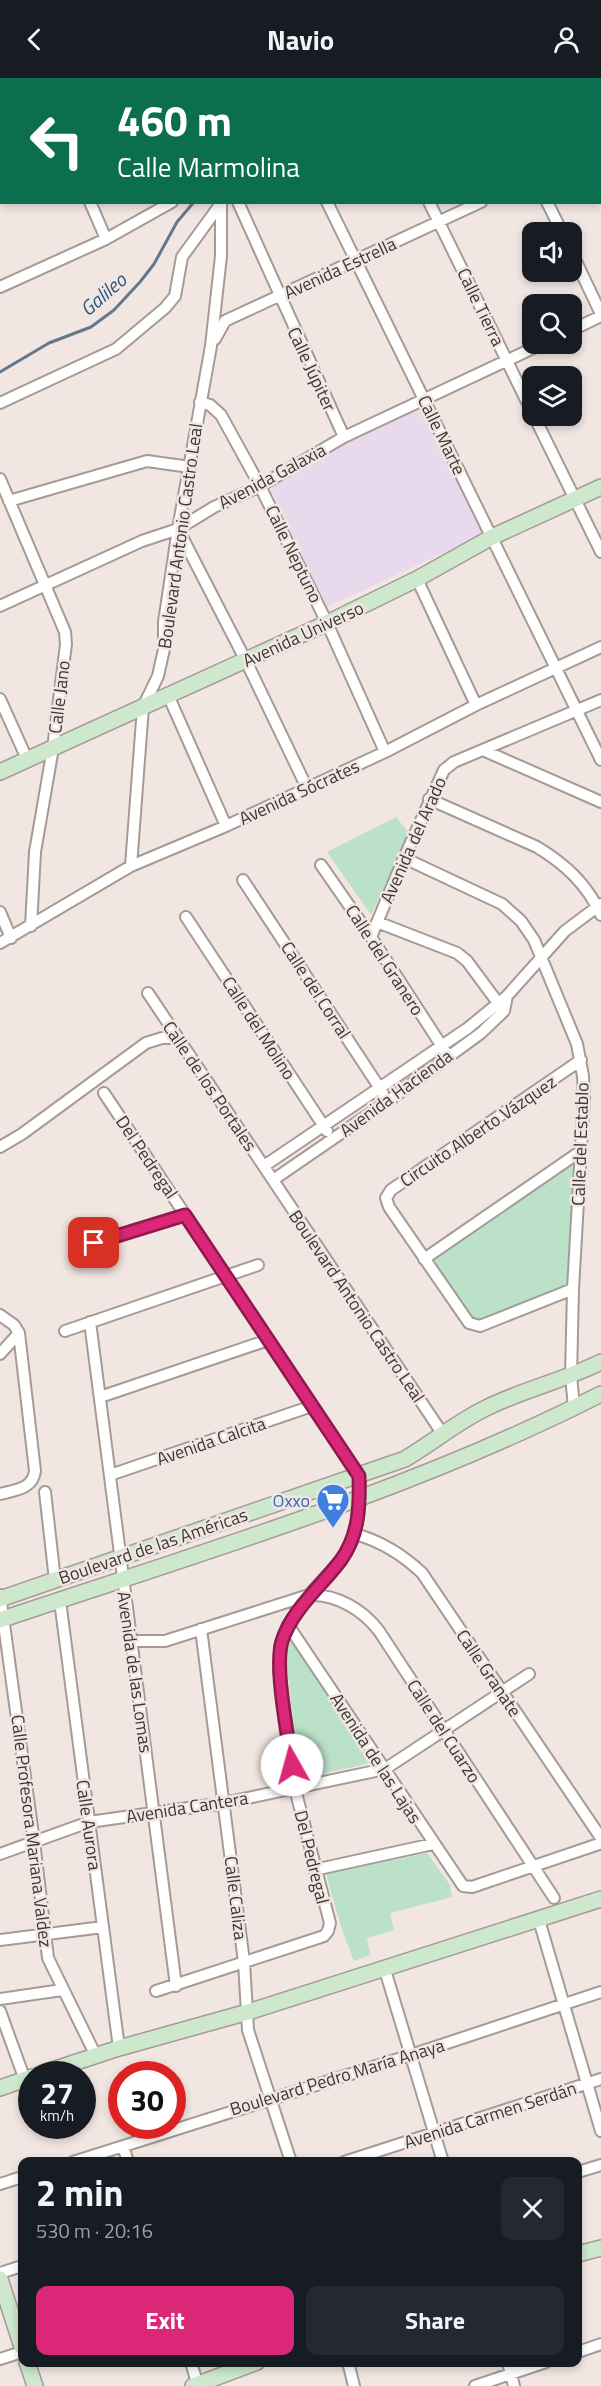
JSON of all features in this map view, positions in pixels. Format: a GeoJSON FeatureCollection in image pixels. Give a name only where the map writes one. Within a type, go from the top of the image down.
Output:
{"type":"FeatureCollection","features":[{"type":"Feature","properties":{"kind":"street"},"geometry":{"type":"LineString","coordinates":[[91,204],[106,239]]}},
{"type":"Feature","properties":{"kind":"street"},"geometry":{"type":"LineString","coordinates":[[0,287],[106,239],[168,204]]}},
{"type":"Feature","properties":{"kind":"street"},"geometry":{"type":"LineString","coordinates":[[0,403],[116,349],[175,296],[182,257],[220,204]]}},
{"type":"Feature","properties":{"kind":"street","name":"Boulevard Antonio Castro Leal"},"geometry":{"type":"LineString","coordinates":[[131,866],[143,706],[158,676],[164,649],[164,622],[178,529],[211,346],[221,256],[221,204]]}},
{"type":"Feature","properties":{"kind":"street","name":"Calle Júpiter"},"geometry":{"type":"LineString","coordinates":[[239,204],[344,437]]}},
{"type":"Feature","properties":{"kind":"street","name":"Calle Marte"},"geometry":{"type":"LineString","coordinates":[[328,204],[579,711],[601,760]]}},
{"type":"Feature","properties":{"kind":"street","name":"Calle Tierra"},"geometry":{"type":"LineString","coordinates":[[430,204],[522,391]]}},
{"type":"Feature","properties":{"kind":"street","name":"Avenida Estrella"},"geometry":{"type":"LineString","coordinates":[[211,346],[225,321],[477,204]]}},
{"type":"Feature","properties":{"kind":"street"},"geometry":{"type":"LineString","coordinates":[[548,204],[557,222]]}},
{"type":"Feature","properties":{"kind":"street"},"geometry":{"type":"LineString","coordinates":[[582,274],[601,315],[582,325]]}},
{"type":"Feature","properties":{"kind":"street","name":"Avenida Galaxia"},"geometry":{"type":"LineString","coordinates":[[0,606],[142,541],[178,529],[214,507],[260,486],[344,437],[522,353]]}},
{"type":"Feature","properties":{"kind":"street","name":"Calle Neptuno"},"geometry":{"type":"LineString","coordinates":[[200,402],[210,405],[220,415],[260,486],[327,623],[386,752]]}},
{"type":"Feature","properties":{"kind":"street","name":"Calle Tierra"},"geometry":{"type":"LineString","coordinates":[[539,426],[601,552]]}},
{"type":"Feature","properties":{"kind":"street"},"geometry":{"type":"LineString","coordinates":[[9,501],[147,461],[190,467]]}},
{"type":"Feature","properties":{"kind":"street","name":"Calle Jano"},"geometry":{"type":"LineString","coordinates":[[0,479],[61,619],[66,644],[53,748],[35,852],[31,926]]}},
{"type":"Feature","properties":{"kind":"street","name":"Avenida Universo"},"geometry":{"type":"LineString","coordinates":[[0,772],[327,623],[417,579],[492,537],[601,487]]}},
{"type":"Feature","properties":{"kind":"street"},"geometry":{"type":"LineString","coordinates":[[178,529],[246,661],[307,788]]}},
{"type":"Feature","properties":{"kind":"street"},"geometry":{"type":"LineString","coordinates":[[417,579],[476,705]]}},
{"type":"Feature","properties":{"kind":"street","name":"Avenida Sócrates"},"geometry":{"type":"LineString","coordinates":[[0,943],[131,866],[226,826],[386,752],[476,705],[601,647]]}},
{"type":"Feature","properties":{"kind":"street"},"geometry":{"type":"LineString","coordinates":[[168,695],[226,826]]}},
{"type":"Feature","properties":{"kind":"street"},"geometry":{"type":"LineString","coordinates":[[0,699],[27,759]]}},
{"type":"Feature","properties":{"kind":"street","name":"Avenida del Arado"},"geometry":{"type":"LineString","coordinates":[[371,937],[429,799],[444,770],[448,766],[601,700]]}},
{"type":"Feature","properties":{"kind":"street"},"geometry":{"type":"LineString","coordinates":[[484,750],[601,802]]}},
{"type":"Feature","properties":{"kind":"street"},"geometry":{"type":"LineString","coordinates":[[429,799],[537,847],[553,857],[578,879],[600,908]]}},
{"type":"Feature","properties":{"kind":"street","name":"Calle del Establo"},"geometry":{"type":"LineString","coordinates":[[404,858],[502,904],[521,921],[534,940],[577,1044],[581,1060],[584,1097],[573,1289],[571,1376],[574,1407]]}},
{"type":"Feature","properties":{"kind":"street","name":"Calle del Granero"},"geometry":{"type":"LineString","coordinates":[[321,865],[448,1056]]}},
{"type":"Feature","properties":{"kind":"street","name":"Calle del Corral"},"geometry":{"type":"LineString","coordinates":[[243,880],[388,1101]]}},
{"type":"Feature","properties":{"kind":"street","name":"Avenida Hacienda"},"geometry":{"type":"LineString","coordinates":[[273,1180],[388,1101],[481,1033],[507,996],[540,957],[578,920],[600,908]]}},
{"type":"Feature","properties":{"kind":"street"},"geometry":{"type":"LineString","coordinates":[[0,912],[11,938]]}},
{"type":"Feature","properties":{"kind":"street","name":"Calle del Molino"},"geometry":{"type":"LineString","coordinates":[[186,917],[332,1139]]}},
{"type":"Feature","properties":{"kind":"street"},"geometry":{"type":"LineString","coordinates":[[377,922],[457,953],[467,961],[500,1007]]}},
{"type":"Feature","properties":{"kind":"street","name":"Calle de los Portales"},"geometry":{"type":"LineString","coordinates":[[148,993],[273,1180]]}},
{"type":"Feature","properties":{"kind":"street","name":"Avenida Hacienda"},"geometry":{"type":"LineString","coordinates":[[264,1166],[500,1007]]}},
{"type":"Feature","properties":{"kind":"street"},"geometry":{"type":"LineString","coordinates":[[0,1147],[22,1134],[146,1043],[162,1038],[178,1038]]}},
{"type":"Feature","properties":{"kind":"street","name":"Circuito Alberto Vázquez"},"geometry":{"type":"LineString","coordinates":[[573,1289],[480,1326],[474,1326],[465,1319],[387,1203],[387,1194],[581,1060]]}},
{"type":"Feature","properties":{"kind":"street","name":"Del Pedregal"},"geometry":{"type":"LineString","coordinates":[[104,1093],[359,1476],[360,1499],[355,1534],[342,1559],[309,1595],[288,1625],[281,1644],[279,1670],[295,1789],[330,1923],[324,1936],[244,1962]]}},
{"type":"Feature","properties":{"kind":"street"},"geometry":{"type":"LineString","coordinates":[[424,1259],[581,1151]]}},
{"type":"Feature","properties":{"kind":"street","name":"Boulevard Antonio Castro Leal"},"geometry":{"type":"LineString","coordinates":[[273,1180],[442,1433]]}},
{"type":"Feature","properties":{"kind":"street"},"geometry":{"type":"LineString","coordinates":[[87,1241],[94,1243],[185,1215]]}},
{"type":"Feature","properties":{"kind":"street"},"geometry":{"type":"LineString","coordinates":[[65,1331],[258,1265]]}},
{"type":"Feature","properties":{"kind":"street"},"geometry":{"type":"LineString","coordinates":[[0,1315],[14,1325],[19,1333],[35,1471],[33,1481],[26,1487],[0,1494]]}},
{"type":"Feature","properties":{"kind":"street","name":"Avenida de las Lomas"},"geometry":{"type":"LineString","coordinates":[[90,1322],[176,1986]]}},
{"type":"Feature","properties":{"kind":"street"},"geometry":{"type":"LineString","coordinates":[[0,1354],[19,1333]]}},
{"type":"Feature","properties":{"kind":"street"},"geometry":{"type":"LineString","coordinates":[[100,1397],[268,1340]]}},
{"type":"Feature","properties":{"kind":"street","name":"Boulevard de las Américas"},"geometry":{"type":"LineString","coordinates":[[0,1598],[405,1459],[442,1433],[493,1405],[571,1376],[601,1362]]}},
{"type":"Feature","properties":{"kind":"street","name":"Boulevard de las Américas"},"geometry":{"type":"LineString","coordinates":[[2,1619],[360,1499],[413,1479],[601,1394]]}},
{"type":"Feature","properties":{"kind":"street","name":"Avenida Calcita"},"geometry":{"type":"LineString","coordinates":[[110,1475],[312,1406]]}},
{"type":"Feature","properties":{"kind":"street"},"geometry":{"type":"LineString","coordinates":[[405,1459],[413,1479]]}},
{"type":"Feature","properties":{"kind":"street"},"geometry":{"type":"LineString","coordinates":[[45,1492],[55,1580]]}},
{"type":"Feature","properties":{"kind":"street","name":"Calle Granate"},"geometry":{"type":"LineString","coordinates":[[355,1534],[379,1542],[405,1557],[422,1574],[601,1840]]}},
{"type":"Feature","properties":{"kind":"street"},"geometry":{"type":"LineString","coordinates":[[132,1641],[156,1642],[309,1595]]}},
{"type":"Feature","properties":{"kind":"street","name":"Calle del Cuarzo"},"geometry":{"type":"LineString","coordinates":[[309,1595],[319,1595],[341,1601],[371,1622],[554,1898]]}},
{"type":"Feature","properties":{"kind":"street","name":"Calle Profesora Mariana Valdez"},"geometry":{"type":"LineString","coordinates":[[0,1598],[48,1958],[96,2056]]}},
{"type":"Feature","properties":{"kind":"street","name":"Calle Aurora"},"geometry":{"type":"LineString","coordinates":[[60,1601],[119,2048]]}},
{"type":"Feature","properties":{"kind":"street","name":"Avenida de las Lajas"},"geometry":{"type":"LineString","coordinates":[[288,1625],[386,1769],[460,1884],[466,1888],[534,1866]]}},
{"type":"Feature","properties":{"kind":"street","name":"Calle Caliza"},"geometry":{"type":"LineString","coordinates":[[201,1629],[244,1962],[248,2030],[289,2157]]}},
{"type":"Feature","properties":{"kind":"street","name":"Avenida Cantera"},"geometry":{"type":"LineString","coordinates":[[0,1854],[89,1821],[224,1803],[386,1769],[529,1674]]}},
{"type":"Feature","properties":{"kind":"street"},"geometry":{"type":"LineString","coordinates":[[534,1866],[599,1844],[601,1840]]}},
{"type":"Feature","properties":{"kind":"street"},"geometry":{"type":"LineString","coordinates":[[315,1870],[433,1844]]}},
{"type":"Feature","properties":{"kind":"street"},"geometry":{"type":"LineString","coordinates":[[80,2061],[385,1970],[601,1899]]}},
{"type":"Feature","properties":{"kind":"street"},"geometry":{"type":"LineString","coordinates":[[539,1920],[601,2131]]}},
{"type":"Feature","properties":{"kind":"street"},"geometry":{"type":"LineString","coordinates":[[0,1940],[103,1927]]}},
{"type":"Feature","properties":{"kind":"street"},"geometry":{"type":"LineString","coordinates":[[156,1992],[244,1962]]}},
{"type":"Feature","properties":{"kind":"street"},"geometry":{"type":"LineString","coordinates":[[385,1970],[442,2157]]}},
{"type":"Feature","properties":{"kind":"street"},"geometry":{"type":"LineString","coordinates":[[0,1999],[62,1990]]}},
{"type":"Feature","properties":{"kind":"street","name":"Boulevard Pedro María Anaya"},"geometry":{"type":"LineString","coordinates":[[89,2157],[601,1992]]}},
{"type":"Feature","properties":{"kind":"street"},"geometry":{"type":"LineString","coordinates":[[0,2011],[21,2061]]}},
{"type":"Feature","properties":{"kind":"street","name":"Avenida Carmen Serdán"},"geometry":{"type":"LineString","coordinates":[[359,2157],[601,2079]]}},
{"type":"Feature","properties":{"kind":"street"},"geometry":{"type":"LineString","coordinates":[[0,2088],[18,2082]]}},
{"type":"Feature","properties":{"kind":"street"},"geometry":{"type":"LineString","coordinates":[[123,2146],[126,2157]]}},
{"type":"Feature","properties":{"kind":"street"},"geometry":{"type":"LineString","coordinates":[[582,2171],[601,2164]]}},
{"type":"Feature","properties":{"kind":"street"},"geometry":{"type":"LineString","coordinates":[[0,2184],[18,2178]]}},
{"type":"Feature","properties":{"kind":"street"},"geometry":{"type":"LineString","coordinates":[[582,2253],[601,2248]]}},
{"type":"Feature","properties":{"kind":"street"},"geometry":{"type":"LineString","coordinates":[[0,2273],[18,2267]]}},
{"type":"Feature","properties":{"kind":"street"},"geometry":{"type":"LineString","coordinates":[[0,2279],[18,2337]]}},
{"type":"Feature","properties":{"kind":"street"},"geometry":{"type":"LineString","coordinates":[[582,2351],[601,2344]]}},
{"type":"Feature","properties":{"kind":"street"},"geometry":{"type":"LineString","coordinates":[[0,2359],[18,2352]]}},
{"type":"Feature","properties":{"kind":"street"},"geometry":{"type":"LineString","coordinates":[[29,2367],[35,2386]]}},
{"type":"Feature","properties":{"kind":"street"},"geometry":{"type":"LineString","coordinates":[[192,2367],[196,2385],[244,2367]]}},
{"type":"Feature","properties":{"kind":"street"},"geometry":{"type":"LineString","coordinates":[[349,2367],[354,2386]]}},
{"type":"Feature","properties":{"kind":"street"},"geometry":{"type":"LineString","coordinates":[[509,2367],[514,2386]]}},
{"type":"Feature","properties":{"kind":"street"},"geometry":{"type":"LineString","coordinates":[[475,2386],[531,2367]]}},
{"type":"Feature","properties":{"kind":"shaded area"},"geometry":{"type":"Polygon","coordinates":[[[426,404],[487,533],[327,607],[267,480],[426,404]]]}},
{"type":"Feature","properties":{"kind":"green space"},"geometry":{"type":"Polygon","coordinates":[[[396,817],[409,833],[371,915],[327,852],[396,817]]]}},
{"type":"Feature","properties":{"kind":"green space"},"geometry":{"type":"Polygon","coordinates":[[[571,1166],[576,1167],[567,1290],[475,1321],[433,1260],[571,1166]]]}},
{"type":"Feature","properties":{"kind":"green space"},"geometry":{"type":"Polygon","coordinates":[[[288,1634],[370,1763],[300,1779],[284,1642],[288,1634]]]}},
{"type":"Feature","properties":{"kind":"green space"},"geometry":{"type":"Polygon","coordinates":[[[427,1853],[450,1885],[452,1897],[390,1913],[394,1930],[367,1938],[370,1955],[354,1961],[342,1930],[326,1874],[427,1853]]]}},
{"type":"Feature","properties":{"kind":"waterway","name":"Galileo"},"geometry":{"type":"LineString","coordinates":[[0,372],[49,343],[91,327],[114,310],[154,264],[177,222],[192,204]]}},
{"type":"Feature","properties":{"kind":"place","name":"Oxxo"},"geometry":{"type":"Point","coordinates":[333,1529]}},
{"type":"Feature","properties":{"kind":"route"},"geometry":{"type":"LineString","coordinates":[[94,1243],[185,1215],[359,1476],[359,1516],[355,1534],[342,1559],[309,1595],[288,1625],[281,1644],[279,1670],[292,1765]]}}]}
